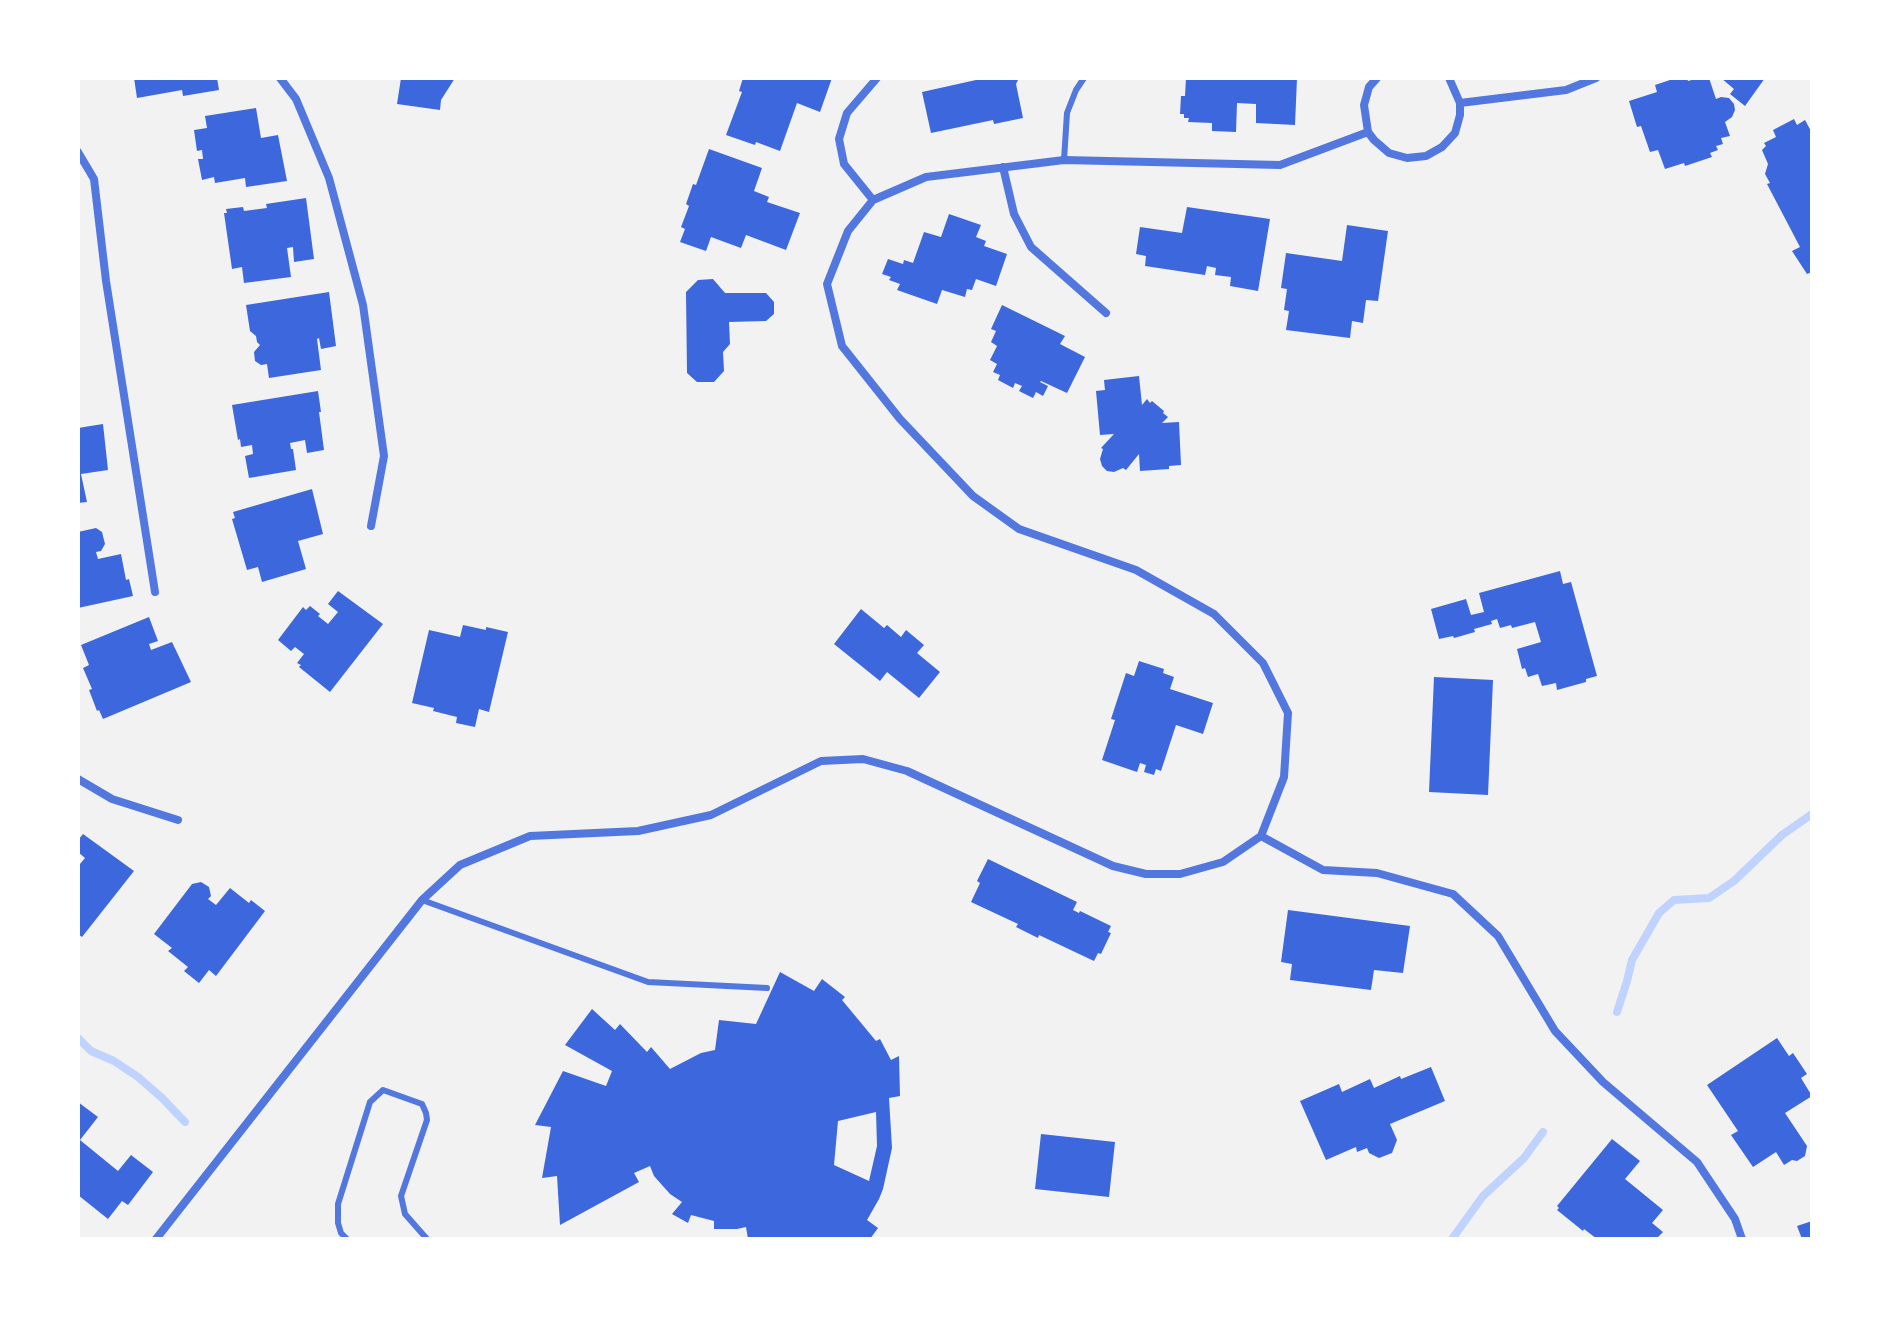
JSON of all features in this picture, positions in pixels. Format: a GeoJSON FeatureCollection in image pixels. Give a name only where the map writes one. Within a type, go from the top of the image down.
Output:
{"type":"FeatureCollection","features":[{"type":"Feature","properties":{"kind":"street"},"geometry":{"type":"LineString","coordinates":[[280,78],[296,99],[329,178],[363,305],[384,456],[371,526]]}},
{"type":"Feature","properties":{"kind":"street"},"geometry":{"type":"LineString","coordinates":[[873,200],[844,164],[839,139],[847,113],[877,78]]}},
{"type":"Feature","properties":{"kind":"street"},"geometry":{"type":"LineString","coordinates":[[1377,78],[1369,87],[1364,105],[1368,132],[1389,153],[1407,158],[1426,156],[1442,147],[1455,133],[1460,103],[1449,78]]}},
{"type":"Feature","properties":{"kind":"street"},"geometry":{"type":"LineString","coordinates":[[1460,103],[1566,90],[1596,78]]}},
{"type":"Feature","properties":{"kind":"street"},"geometry":{"type":"LineString","coordinates":[[156,1239],[422,900],[460,865],[530,836],[638,831],[711,815],[821,761],[863,759],[907,771],[1113,866],[1146,874],[1180,874],[1223,862],[1261,836],[1284,777],[1288,713],[1263,663],[1214,614],[1136,570],[1019,529],[973,496],[900,419],[842,346],[827,284],[848,231],[873,200],[926,177],[1064,160],[1280,165],[1368,132]]}},
{"type":"Feature","properties":{"kind":"street"},"geometry":{"type":"LineString","coordinates":[[78,152],[94,179],[106,281],[155,592]]}},
{"type":"Feature","properties":{"kind":"street"},"geometry":{"type":"LineString","coordinates":[[1003,167],[1014,214],[1031,247],[1106,313]]}},
{"type":"Feature","properties":{"kind":"street"},"geometry":{"type":"LineString","coordinates":[[78,779],[112,799],[178,820]]}},
{"type":"Feature","properties":{"kind":"street"},"geometry":{"type":"LineString","coordinates":[[1261,836],[1323,870],[1377,873],[1453,894],[1498,936],[1555,1031],[1603,1082],[1697,1162],[1735,1219],[1742,1239]]}},
{"type":"Feature","properties":{"kind":"lane"},"geometry":{"type":"LineString","coordinates":[[1064,160],[1067,113],[1084,78]]}},
{"type":"Feature","properties":{"kind":"lane"},"geometry":{"type":"LineString","coordinates":[[422,900],[648,982],[767,988]]}},
{"type":"Feature","properties":{"kind":"lane"},"geometry":{"type":"LineString","coordinates":[[347,1239],[338,1223],[338,1204],[370,1102],[383,1090],[422,1104],[426,1113],[427,1120],[401,1196],[405,1214],[427,1239]]}},
{"type":"Feature","properties":{"kind":"building"},"geometry":{"type":"Polygon","coordinates":[[[134,78],[217,78],[219,90],[183,96],[182,90],[137,98],[134,78]]]}},
{"type":"Feature","properties":{"kind":"building"},"geometry":{"type":"Polygon","coordinates":[[[401,78],[455,78],[441,100],[440,110],[397,104],[401,78]]]}},
{"type":"Feature","properties":{"kind":"building"},"geometry":{"type":"Polygon","coordinates":[[[743,78],[832,78],[820,112],[797,103],[780,151],[726,135],[742,92],[739,91],[743,78]]]}},
{"type":"Feature","properties":{"kind":"building"},"geometry":{"type":"Polygon","coordinates":[[[985,78],[1019,78],[1016,84],[1023,118],[994,124],[993,120],[931,133],[922,92],[985,78]]]}},
{"type":"Feature","properties":{"kind":"building"},"geometry":{"type":"Polygon","coordinates":[[[1186,78],[1297,78],[1295,125],[1256,123],[1256,104],[1237,103],[1236,132],[1212,131],[1212,123],[1188,122],[1189,118],[1180,114],[1186,78]]]}},
{"type":"Feature","properties":{"kind":"building"},"geometry":{"type":"Polygon","coordinates":[[[1687,78],[1688,81],[1709,78],[1716,99],[1729,98],[1735,110],[1725,122],[1730,136],[1721,138],[1723,144],[1710,153],[1712,157],[1665,169],[1658,150],[1650,152],[1641,126],[1637,127],[1629,101],[1657,92],[1655,85],[1687,78]]]}},
{"type":"Feature","properties":{"kind":"building"},"geometry":{"type":"Polygon","coordinates":[[[1721,78],[1765,78],[1745,106],[1730,94],[1734,89],[1721,78]]]}},
{"type":"Feature","properties":{"kind":"building"},"geometry":{"type":"Polygon","coordinates":[[[256,108],[261,138],[278,135],[287,181],[246,187],[245,178],[215,183],[214,177],[202,180],[198,159],[203,159],[202,150],[197,151],[194,130],[207,128],[205,116],[256,108]]]}},
{"type":"Feature","properties":{"kind":"building"},"geometry":{"type":"Polygon","coordinates":[[[1794,119],[1797,125],[1805,120],[1812,133],[1812,272],[1807,274],[1792,251],[1800,247],[1767,184],[1770,183],[1765,174],[1768,164],[1762,150],[1766,146],[1764,143],[1776,137],[1773,130],[1794,119]]]}},
{"type":"Feature","properties":{"kind":"building"},"geometry":{"type":"Polygon","coordinates":[[[709,149],[762,168],[754,191],[769,197],[767,202],[800,213],[786,250],[746,235],[741,248],[711,237],[706,251],[680,242],[685,229],[681,227],[689,206],[686,204],[709,149]]]}},
{"type":"Feature","properties":{"kind":"building"},"geometry":{"type":"Polygon","coordinates":[[[306,198],[314,259],[294,262],[293,247],[287,248],[291,277],[244,283],[242,267],[232,269],[226,209],[243,207],[244,211],[267,208],[266,204],[306,198]]]}},
{"type":"Feature","properties":{"kind":"building"},"geometry":{"type":"Polygon","coordinates":[[[1187,207],[1270,219],[1258,291],[1230,286],[1231,277],[1215,275],[1216,268],[1207,266],[1205,275],[1145,266],[1146,256],[1136,254],[1140,227],[1182,233],[1187,207]]]}},
{"type":"Feature","properties":{"kind":"building"},"geometry":{"type":"Polygon","coordinates":[[[949,214],[981,225],[976,237],[986,241],[984,246],[1007,254],[996,286],[976,279],[972,290],[967,289],[965,297],[942,290],[937,304],[897,290],[900,284],[882,274],[888,259],[903,264],[904,260],[913,263],[924,232],[941,237],[949,214]]]}},
{"type":"Feature","properties":{"kind":"building"},"geometry":{"type":"Polygon","coordinates":[[[1347,225],[1388,231],[1378,301],[1366,300],[1363,323],[1352,321],[1350,338],[1286,330],[1289,311],[1284,310],[1287,289],[1281,288],[1286,253],[1342,261],[1347,225]]]}},
{"type":"Feature","properties":{"kind":"building"},"geometry":{"type":"Polygon","coordinates":[[[713,279],[725,293],[766,293],[774,302],[774,314],[766,321],[729,322],[730,344],[723,352],[724,371],[714,382],[697,382],[687,373],[686,292],[698,280],[713,279]]]}},
{"type":"Feature","properties":{"kind":"building"},"geometry":{"type":"Polygon","coordinates":[[[329,292],[336,346],[321,349],[317,339],[321,370],[269,378],[267,364],[261,365],[255,361],[254,352],[260,345],[250,331],[246,305],[329,292]]]}},
{"type":"Feature","properties":{"kind":"building"},"geometry":{"type":"Polygon","coordinates":[[[1002,305],[1065,336],[1060,344],[1085,357],[1067,393],[1041,381],[1048,386],[1043,396],[1036,392],[1033,398],[1019,391],[1022,386],[1015,383],[1013,388],[998,380],[1000,375],[993,372],[997,364],[990,360],[997,346],[991,342],[996,331],[991,329],[1002,305]]]}},
{"type":"Feature","properties":{"kind":"building"},"geometry":{"type":"Polygon","coordinates":[[[1139,376],[1142,405],[1147,399],[1164,411],[1168,417],[1162,423],[1179,422],[1181,465],[1140,471],[1139,454],[1126,470],[1107,471],[1100,459],[1101,448],[1114,434],[1100,435],[1096,391],[1105,390],[1104,380],[1139,376]]]}},
{"type":"Feature","properties":{"kind":"building"},"geometry":{"type":"Polygon","coordinates":[[[318,391],[324,450],[307,453],[305,440],[290,443],[296,470],[249,478],[245,456],[253,454],[252,445],[241,447],[232,405],[318,391]]]}},
{"type":"Feature","properties":{"kind":"building"},"geometry":{"type":"Polygon","coordinates":[[[103,424],[108,470],[81,474],[87,502],[78,503],[78,428],[103,424]]]}},
{"type":"Feature","properties":{"kind":"building"},"geometry":{"type":"Polygon","coordinates":[[[312,489],[323,534],[298,541],[306,569],[262,582],[258,567],[247,570],[232,519],[235,518],[233,512],[312,489]]]}},
{"type":"Feature","properties":{"kind":"building"},"geometry":{"type":"Polygon","coordinates":[[[96,528],[102,532],[105,544],[101,551],[96,552],[98,559],[121,554],[133,596],[78,608],[78,532],[96,528]]]}},
{"type":"Feature","properties":{"kind":"building"},"geometry":{"type":"Polygon","coordinates":[[[1560,571],[1563,584],[1571,582],[1597,676],[1557,690],[1556,683],[1542,686],[1538,674],[1528,677],[1525,668],[1522,669],[1517,649],[1541,642],[1535,622],[1500,628],[1497,619],[1491,621],[1492,624],[1474,629],[1475,632],[1439,639],[1431,609],[1466,599],[1471,615],[1484,612],[1479,593],[1560,571]]]}},
{"type":"Feature","properties":{"kind":"building"},"geometry":{"type":"Polygon","coordinates":[[[338,591],[383,624],[330,692],[299,667],[301,665],[297,663],[304,654],[295,647],[291,651],[278,640],[303,607],[306,610],[310,606],[328,624],[338,612],[328,604],[338,591]]]}},
{"type":"Feature","properties":{"kind":"building"},"geometry":{"type":"Polygon","coordinates":[[[861,609],[884,628],[887,625],[901,637],[906,630],[924,645],[917,653],[940,672],[919,698],[887,672],[880,681],[834,644],[861,609]]]}},
{"type":"Feature","properties":{"kind":"building"},"geometry":{"type":"Polygon","coordinates":[[[149,617],[158,641],[149,644],[151,650],[172,642],[191,682],[103,719],[89,690],[92,689],[83,668],[89,665],[81,645],[149,617]]]}},
{"type":"Feature","properties":{"kind":"building"},"geometry":{"type":"Polygon","coordinates":[[[463,625],[508,632],[489,712],[479,709],[475,727],[456,723],[457,717],[433,711],[434,708],[412,703],[429,630],[460,637],[463,625]]]}},
{"type":"Feature","properties":{"kind":"building"},"geometry":{"type":"Polygon","coordinates":[[[1139,661],[1164,669],[1163,673],[1174,677],[1170,689],[1213,703],[1203,734],[1176,725],[1161,771],[1156,769],[1154,775],[1144,772],[1146,765],[1140,763],[1137,772],[1102,760],[1126,673],[1134,676],[1139,661]]]}},
{"type":"Feature","properties":{"kind":"building"},"geometry":{"type":"Polygon","coordinates":[[[1434,677],[1493,680],[1488,795],[1429,792],[1434,677]]]}},
{"type":"Feature","properties":{"kind":"building"},"geometry":{"type":"Polygon","coordinates":[[[83,834],[134,871],[82,937],[78,934],[78,862],[80,864],[85,858],[78,852],[78,840],[83,834]]]}},
{"type":"Feature","properties":{"kind":"building"},"geometry":{"type":"Polygon","coordinates":[[[988,859],[1077,902],[1073,910],[1111,926],[1101,954],[1098,953],[1094,961],[1039,935],[1038,938],[1016,927],[1018,924],[971,902],[988,859]]]}},
{"type":"Feature","properties":{"kind":"building"},"geometry":{"type":"Polygon","coordinates":[[[201,882],[209,887],[211,896],[208,899],[216,905],[230,888],[265,911],[216,976],[209,970],[199,983],[184,971],[188,967],[168,951],[172,948],[154,934],[192,884],[201,882]]]}},
{"type":"Feature","properties":{"kind":"building"},"geometry":{"type":"Polygon","coordinates":[[[1288,910],[1410,926],[1403,973],[1374,970],[1371,990],[1290,980],[1292,964],[1281,962],[1288,910]]]}},
{"type":"Feature","properties":{"kind":"building"},"geometry":{"type":"Polygon","coordinates":[[[780,972],[814,991],[822,979],[845,997],[842,1000],[876,1041],[880,1039],[891,1060],[899,1056],[900,1096],[889,1098],[892,1148],[883,1189],[867,1220],[878,1228],[870,1239],[748,1239],[746,1227],[714,1229],[714,1221],[691,1215],[688,1223],[672,1214],[682,1202],[654,1176],[650,1166],[634,1173],[639,1182],[560,1225],[557,1176],[542,1178],[551,1127],[535,1125],[563,1071],[606,1086],[612,1071],[565,1045],[592,1009],[615,1030],[620,1024],[647,1052],[651,1047],[670,1069],[701,1053],[715,1050],[719,1020],[756,1024],[780,972]],[[876,1112],[838,1121],[834,1165],[869,1181],[877,1146],[876,1112]]]}},
{"type":"Feature","properties":{"kind":"building"},"geometry":{"type":"Polygon","coordinates":[[[1777,1038],[1789,1056],[1793,1053],[1807,1074],[1801,1078],[1812,1096],[1785,1113],[1807,1146],[1805,1156],[1797,1161],[1792,1160],[1784,1165],[1776,1152],[1753,1167],[1731,1135],[1738,1131],[1707,1085],[1777,1038]]]}},
{"type":"Feature","properties":{"kind":"building"},"geometry":{"type":"Polygon","coordinates":[[[1431,1067],[1445,1101],[1390,1124],[1397,1140],[1392,1153],[1379,1158],[1369,1153],[1367,1148],[1357,1152],[1356,1147],[1326,1160],[1300,1101],[1339,1084],[1342,1092],[1370,1079],[1374,1088],[1431,1067]]]}},
{"type":"Feature","properties":{"kind":"building"},"geometry":{"type":"Polygon","coordinates":[[[78,1102],[98,1117],[80,1140],[118,1171],[131,1155],[153,1172],[128,1205],[122,1201],[108,1219],[78,1195],[78,1102]]]}},
{"type":"Feature","properties":{"kind":"building"},"geometry":{"type":"Polygon","coordinates":[[[1041,1134],[1115,1142],[1109,1197],[1035,1189],[1041,1134]]]}},
{"type":"Feature","properties":{"kind":"building"},"geometry":{"type":"Polygon","coordinates":[[[1612,1139],[1640,1161],[1625,1179],[1663,1210],[1652,1223],[1663,1232],[1656,1239],[1597,1239],[1557,1210],[1557,1206],[1612,1139]]]}},
{"type":"Feature","properties":{"kind":"building"},"geometry":{"type":"Polygon","coordinates":[[[1812,1221],[1812,1239],[1802,1239],[1797,1226],[1812,1221]]]}},
{"type":"Feature","properties":{"kind":"waterway"},"geometry":{"type":"LineString","coordinates":[[1617,1012],[1632,960],[1659,913],[1674,900],[1709,898],[1734,881],[1782,835],[1812,814]]}},
{"type":"Feature","properties":{"kind":"waterway"},"geometry":{"type":"LineString","coordinates":[[78,1038],[91,1051],[138,1077],[185,1122]]}},
{"type":"Feature","properties":{"kind":"waterway"},"geometry":{"type":"LineString","coordinates":[[1452,1239],[1483,1196],[1524,1158],[1543,1132]]}}]}
